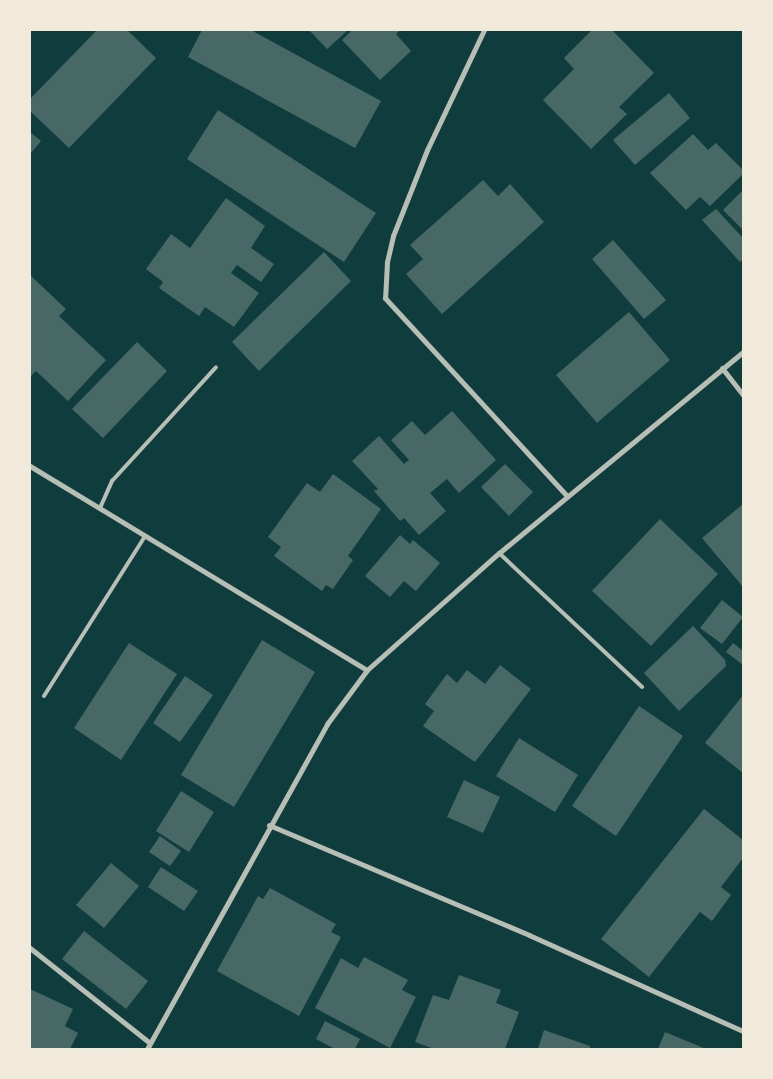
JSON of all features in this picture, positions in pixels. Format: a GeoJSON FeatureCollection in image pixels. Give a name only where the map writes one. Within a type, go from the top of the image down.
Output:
{"type":"FeatureCollection","features":[{"type":"Feature","properties":{"kind":"street"},"geometry":{"type":"LineString","coordinates":[[484,30],[427,150],[393,236],[387,262],[385,298],[567,496]]}},
{"type":"Feature","properties":{"kind":"street"},"geometry":{"type":"LineString","coordinates":[[147,1049],[269,825],[328,724],[366,670],[499,553],[743,352]]}},
{"type":"Feature","properties":{"kind":"street"},"geometry":{"type":"LineString","coordinates":[[722,368],[743,395]]}},
{"type":"Feature","properties":{"kind":"street"},"geometry":{"type":"LineString","coordinates":[[30,466],[366,670]]}},
{"type":"Feature","properties":{"kind":"street"},"geometry":{"type":"LineString","coordinates":[[269,825],[529,935],[743,1031]]}},
{"type":"Feature","properties":{"kind":"street"},"geometry":{"type":"LineString","coordinates":[[30,948],[150,1043]]}},
{"type":"Feature","properties":{"kind":"lane"},"geometry":{"type":"LineString","coordinates":[[100,508],[112,482],[216,367]]}},
{"type":"Feature","properties":{"kind":"lane"},"geometry":{"type":"LineString","coordinates":[[44,696],[145,536]]}},
{"type":"Feature","properties":{"kind":"lane"},"geometry":{"type":"LineString","coordinates":[[499,553],[642,687]]}},
{"type":"Feature","properties":{"kind":"building"},"geometry":{"type":"Polygon","coordinates":[[[97,30],[127,30],[156,58],[69,148],[30,111],[30,99],[97,30]]]}},
{"type":"Feature","properties":{"kind":"building"},"geometry":{"type":"Polygon","coordinates":[[[202,30],[251,30],[381,101],[355,148],[188,57],[202,30]]]}},
{"type":"Feature","properties":{"kind":"building"},"geometry":{"type":"Polygon","coordinates":[[[309,30],[348,30],[327,49],[309,30]]]}},
{"type":"Feature","properties":{"kind":"building"},"geometry":{"type":"Polygon","coordinates":[[[352,30],[400,30],[396,34],[411,51],[380,80],[342,40],[352,30]]]}},
{"type":"Feature","properties":{"kind":"building"},"geometry":{"type":"Polygon","coordinates":[[[592,30],[612,30],[654,73],[619,107],[627,114],[591,149],[543,100],[574,69],[564,58],[592,30]]]}},
{"type":"Feature","properties":{"kind":"building"},"geometry":{"type":"Polygon","coordinates":[[[669,93],[690,118],[635,165],[613,140],[669,93]]]}},
{"type":"Feature","properties":{"kind":"building"},"geometry":{"type":"Polygon","coordinates":[[[218,110],[376,213],[344,262],[187,159],[218,110]]]}},
{"type":"Feature","properties":{"kind":"building"},"geometry":{"type":"Polygon","coordinates":[[[30,132],[41,141],[30,154],[30,132]]]}},
{"type":"Feature","properties":{"kind":"building"},"geometry":{"type":"Polygon","coordinates":[[[693,134],[708,150],[716,143],[743,170],[743,174],[710,206],[700,197],[686,210],[650,173],[693,134]]]}},
{"type":"Feature","properties":{"kind":"building"},"geometry":{"type":"Polygon","coordinates":[[[483,180],[498,196],[510,184],[544,222],[442,314],[406,274],[423,259],[410,245],[483,180]]]}},
{"type":"Feature","properties":{"kind":"building"},"geometry":{"type":"Polygon","coordinates":[[[743,192],[743,230],[723,210],[743,192]]]}},
{"type":"Feature","properties":{"kind":"building"},"geometry":{"type":"Polygon","coordinates":[[[226,198],[265,226],[251,248],[274,264],[261,282],[237,265],[231,273],[259,293],[234,327],[205,307],[199,316],[159,288],[163,282],[146,269],[171,234],[190,248],[226,198]]]}},
{"type":"Feature","properties":{"kind":"building"},"geometry":{"type":"Polygon","coordinates":[[[716,209],[743,238],[743,259],[740,262],[702,220],[716,209]]]}},
{"type":"Feature","properties":{"kind":"building"},"geometry":{"type":"Polygon","coordinates":[[[613,240],[666,300],[644,319],[592,259],[613,240]]]}},
{"type":"Feature","properties":{"kind":"building"},"geometry":{"type":"Polygon","coordinates":[[[324,252],[351,281],[259,371],[232,342],[324,252]]]}},
{"type":"Feature","properties":{"kind":"building"},"geometry":{"type":"Polygon","coordinates":[[[30,275],[66,309],[59,316],[106,360],[68,401],[36,371],[30,377],[30,275]]]}},
{"type":"Feature","properties":{"kind":"building"},"geometry":{"type":"Polygon","coordinates":[[[629,312],[670,360],[597,423],[556,375],[629,312]]]}},
{"type":"Feature","properties":{"kind":"building"},"geometry":{"type":"Polygon","coordinates":[[[137,342],[167,371],[103,438],[72,409],[137,342]]]}},
{"type":"Feature","properties":{"kind":"building"},"geometry":{"type":"Polygon","coordinates":[[[452,411],[496,460],[459,493],[447,479],[430,493],[446,511],[419,535],[404,518],[400,521],[374,491],[378,489],[352,461],[379,436],[404,464],[409,460],[391,440],[412,421],[425,435],[452,411]]]}},
{"type":"Feature","properties":{"kind":"building"},"geometry":{"type":"Polygon","coordinates":[[[505,464],[533,492],[509,516],[481,487],[505,464]]]}},
{"type":"Feature","properties":{"kind":"building"},"geometry":{"type":"Polygon","coordinates":[[[333,474],[381,509],[348,556],[353,560],[333,589],[326,585],[322,591],[274,556],[281,547],[268,537],[307,483],[320,492],[333,474]]]}},
{"type":"Feature","properties":{"kind":"building"},"geometry":{"type":"Polygon","coordinates":[[[743,504],[743,587],[702,538],[743,504]]]}},
{"type":"Feature","properties":{"kind":"building"},"geometry":{"type":"Polygon","coordinates":[[[660,519],[718,574],[651,646],[592,591],[660,519]]]}},
{"type":"Feature","properties":{"kind":"building"},"geometry":{"type":"Polygon","coordinates":[[[400,535],[410,544],[413,540],[440,563],[416,591],[404,581],[390,597],[365,576],[400,535]]]}},
{"type":"Feature","properties":{"kind":"building"},"geometry":{"type":"Polygon","coordinates":[[[722,600],[743,617],[722,644],[700,628],[722,600]]]}},
{"type":"Feature","properties":{"kind":"building"},"geometry":{"type":"Polygon","coordinates":[[[693,626],[725,660],[726,666],[679,711],[644,673],[693,626]]]}},
{"type":"Feature","properties":{"kind":"building"},"geometry":{"type":"Polygon","coordinates":[[[262,640],[315,672],[234,807],[181,775],[262,640]]]}},
{"type":"Feature","properties":{"kind":"building"},"geometry":{"type":"Polygon","coordinates":[[[129,643],[177,674],[121,760],[74,728],[129,643]]]}},
{"type":"Feature","properties":{"kind":"building"},"geometry":{"type":"Polygon","coordinates":[[[733,643],[743,651],[743,665],[726,652],[733,643]]]}},
{"type":"Feature","properties":{"kind":"building"},"geometry":{"type":"Polygon","coordinates":[[[500,665],[531,689],[475,762],[423,726],[434,711],[425,704],[447,674],[457,683],[467,670],[485,684],[500,665]]]}},
{"type":"Feature","properties":{"kind":"building"},"geometry":{"type":"Polygon","coordinates":[[[185,676],[213,695],[180,742],[153,723],[185,676]]]}},
{"type":"Feature","properties":{"kind":"building"},"geometry":{"type":"Polygon","coordinates":[[[743,695],[743,773],[705,743],[743,695]]]}},
{"type":"Feature","properties":{"kind":"building"},"geometry":{"type":"Polygon","coordinates":[[[639,706],[683,736],[616,836],[572,806],[639,706]]]}},
{"type":"Feature","properties":{"kind":"building"},"geometry":{"type":"Polygon","coordinates":[[[519,738],[578,775],[555,812],[496,776],[519,738]]]}},
{"type":"Feature","properties":{"kind":"building"},"geometry":{"type":"Polygon","coordinates":[[[464,780],[500,797],[483,833],[447,817],[464,780]]]}},
{"type":"Feature","properties":{"kind":"building"},"geometry":{"type":"Polygon","coordinates":[[[181,791],[214,812],[189,852],[156,831],[181,791]]]}},
{"type":"Feature","properties":{"kind":"building"},"geometry":{"type":"Polygon","coordinates":[[[704,809],[743,840],[743,858],[721,887],[731,895],[712,921],[700,912],[649,977],[601,939],[704,809]]]}},
{"type":"Feature","properties":{"kind":"building"},"geometry":{"type":"Polygon","coordinates":[[[160,836],[181,851],[170,866],[149,852],[160,836]]]}},
{"type":"Feature","properties":{"kind":"building"},"geometry":{"type":"Polygon","coordinates":[[[111,863],[139,886],[104,928],[76,905],[111,863]]]}},
{"type":"Feature","properties":{"kind":"building"},"geometry":{"type":"Polygon","coordinates":[[[161,867],[198,891],[184,911],[148,887],[161,867]]]}},
{"type":"Feature","properties":{"kind":"building"},"geometry":{"type":"Polygon","coordinates":[[[270,888],[336,924],[331,932],[341,937],[299,1016],[217,971],[258,896],[263,899],[270,888]]]}},
{"type":"Feature","properties":{"kind":"building"},"geometry":{"type":"Polygon","coordinates":[[[84,931],[148,981],[126,1009],[62,959],[84,931]]]}},
{"type":"Feature","properties":{"kind":"building"},"geometry":{"type":"Polygon","coordinates":[[[364,957],[408,980],[402,990],[416,997],[390,1048],[315,1008],[341,958],[358,968],[364,957]]]}},
{"type":"Feature","properties":{"kind":"building"},"geometry":{"type":"Polygon","coordinates":[[[459,975],[501,990],[496,1003],[519,1012],[505,1049],[434,1049],[415,1042],[433,995],[449,1000],[459,975]]]}},
{"type":"Feature","properties":{"kind":"building"},"geometry":{"type":"Polygon","coordinates":[[[30,989],[73,1009],[65,1026],[78,1033],[70,1049],[30,1049],[30,989]]]}},
{"type":"Feature","properties":{"kind":"building"},"geometry":{"type":"Polygon","coordinates":[[[325,1021],[360,1039],[355,1049],[335,1049],[316,1039],[325,1021]]]}},
{"type":"Feature","properties":{"kind":"building"},"geometry":{"type":"Polygon","coordinates":[[[544,1030],[590,1046],[590,1049],[538,1049],[544,1030]]]}},
{"type":"Feature","properties":{"kind":"building"},"geometry":{"type":"Polygon","coordinates":[[[665,1032],[706,1049],[658,1049],[665,1032]]]}}]}
